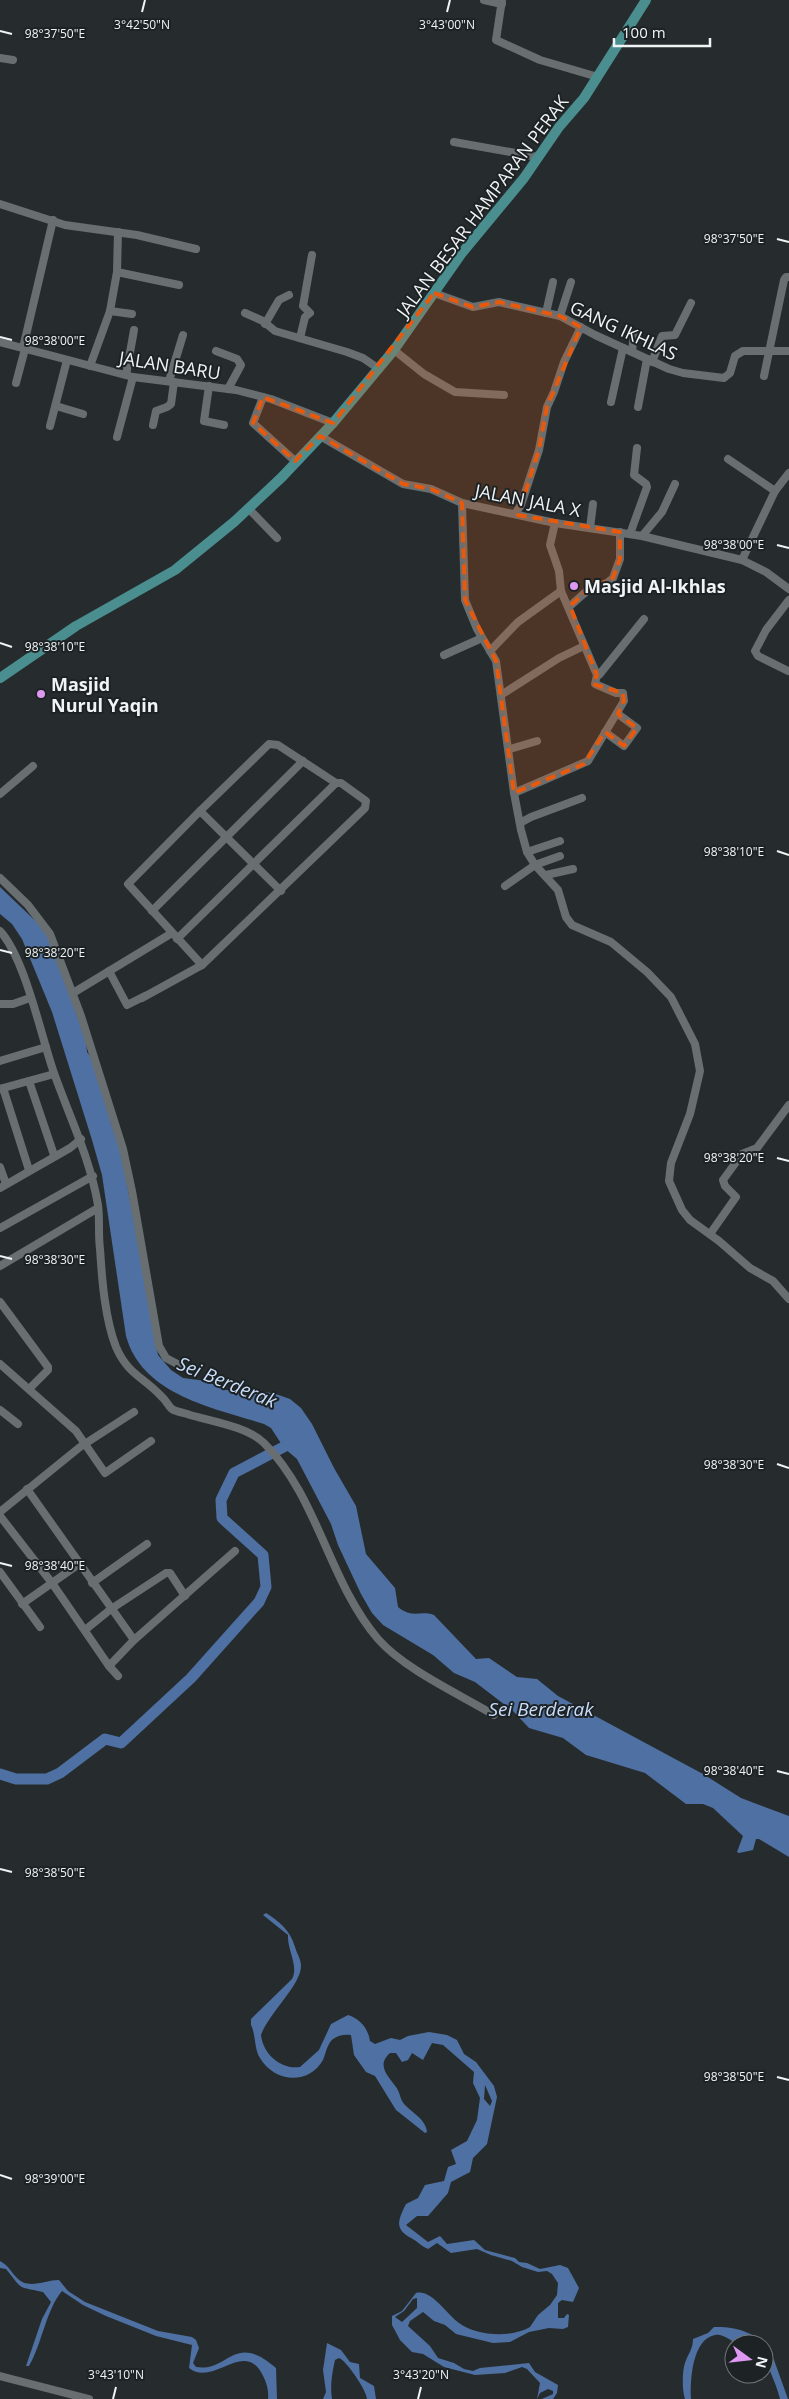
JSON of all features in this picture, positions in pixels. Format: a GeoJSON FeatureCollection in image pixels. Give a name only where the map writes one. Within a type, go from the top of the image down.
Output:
{"type":"FeatureCollection","features":[{"type":"Feature","properties":{"kind":"main road","name":"JALAN BESAR HAMPARAN PERAK"},"geometry":{"type":"LineString","coordinates":[[0,678],[88,620],[156,582],[201,550],[248,508],[333,423],[394,350],[462,253],[524,178],[598,76],[646,0]]}},
{"type":"Feature","properties":{"kind":"street"},"geometry":{"type":"LineString","coordinates":[[484,0],[502,2],[496,40],[540,60],[598,76]]}},
{"type":"Feature","properties":{"kind":"street"},"geometry":{"type":"LineString","coordinates":[[0,58],[13,60]]}},
{"type":"Feature","properties":{"kind":"street"},"geometry":{"type":"LineString","coordinates":[[454,142],[538,157]]}},
{"type":"Feature","properties":{"kind":"street"},"geometry":{"type":"LineString","coordinates":[[0,204],[85,229],[118,232],[196,250]]}},
{"type":"Feature","properties":{"kind":"street"},"geometry":{"type":"LineString","coordinates":[[16,383],[53,220]]}},
{"type":"Feature","properties":{"kind":"street"},"geometry":{"type":"LineString","coordinates":[[90,366],[110,310],[117,272],[118,232]]}},
{"type":"Feature","properties":{"kind":"street"},"geometry":{"type":"LineString","coordinates":[[300,338],[305,317],[310,313],[303,304],[312,255]]}},
{"type":"Feature","properties":{"kind":"street"},"geometry":{"type":"LineString","coordinates":[[117,272],[179,285]]}},
{"type":"Feature","properties":{"kind":"street"},"geometry":{"type":"LineString","coordinates":[[764,376],[784,280],[786,277],[789,277]]}},
{"type":"Feature","properties":{"kind":"street"},"geometry":{"type":"LineString","coordinates":[[546,313],[553,282]]}},
{"type":"Feature","properties":{"kind":"street"},"geometry":{"type":"LineString","coordinates":[[560,316],[571,282]]}},
{"type":"Feature","properties":{"kind":"street","name":"GANG IKHLAS"},"geometry":{"type":"LineString","coordinates":[[434,293],[473,306],[499,302],[560,316],[623,348],[683,373],[724,378],[730,374],[735,356],[738,353],[770,350],[789,351]]}},
{"type":"Feature","properties":{"kind":"street"},"geometry":{"type":"LineString","coordinates":[[266,324],[279,300],[289,295]]}},
{"type":"Feature","properties":{"kind":"street"},"geometry":{"type":"LineString","coordinates":[[638,407],[649,360],[662,336],[676,335],[691,303]]}},
{"type":"Feature","properties":{"kind":"street"},"geometry":{"type":"LineString","coordinates":[[110,310],[132,314]]}},
{"type":"Feature","properties":{"kind":"street"},"geometry":{"type":"LineString","coordinates":[[245,313],[275,331],[363,358],[379,369]]}},
{"type":"Feature","properties":{"kind":"street"},"geometry":{"type":"LineString","coordinates":[[515,514],[521,505],[539,450],[547,407],[564,362],[581,327]]}},
{"type":"Feature","properties":{"kind":"street"},"geometry":{"type":"LineString","coordinates":[[117,437],[129,376],[134,330]]}},
{"type":"Feature","properties":{"kind":"street"},"geometry":{"type":"LineString","coordinates":[[632,352],[634,333]]}},
{"type":"Feature","properties":{"kind":"street"},"geometry":{"type":"LineString","coordinates":[[153,425],[156,411],[171,404],[172,382],[183,335]]}},
{"type":"Feature","properties":{"kind":"street","name":"JALAN BARU"},"geometry":{"type":"LineString","coordinates":[[0,342],[129,376],[228,389],[263,397],[333,423]]}},
{"type":"Feature","properties":{"kind":"street"},"geometry":{"type":"LineString","coordinates":[[611,402],[623,348]]}},
{"type":"Feature","properties":{"kind":"street"},"geometry":{"type":"LineString","coordinates":[[394,350],[424,374],[455,392],[504,395]]}},
{"type":"Feature","properties":{"kind":"street"},"geometry":{"type":"LineString","coordinates":[[216,351],[237,359],[241,365],[228,389]]}},
{"type":"Feature","properties":{"kind":"street"},"geometry":{"type":"LineString","coordinates":[[50,426],[68,360]]}},
{"type":"Feature","properties":{"kind":"street"},"geometry":{"type":"LineString","coordinates":[[208,386],[204,421],[224,425]]}},
{"type":"Feature","properties":{"kind":"street"},"geometry":{"type":"LineString","coordinates":[[263,397],[253,423],[295,461]]}},
{"type":"Feature","properties":{"kind":"street"},"geometry":{"type":"LineString","coordinates":[[56,406],[83,414]]}},
{"type":"Feature","properties":{"kind":"street","name":"JALAN JALA X"},"geometry":{"type":"LineString","coordinates":[[320,436],[403,484],[431,489],[462,503],[555,523],[642,536],[742,560],[766,572],[789,589]]}},
{"type":"Feature","properties":{"kind":"street"},"geometry":{"type":"LineString","coordinates":[[630,534],[647,487],[646,484],[634,476],[637,448]]}},
{"type":"Feature","properties":{"kind":"street"},"geometry":{"type":"LineString","coordinates":[[728,458],[775,490]]}},
{"type":"Feature","properties":{"kind":"street"},"geometry":{"type":"LineString","coordinates":[[742,560],[775,490],[789,473]]}},
{"type":"Feature","properties":{"kind":"street"},"geometry":{"type":"LineString","coordinates":[[642,536],[662,512],[675,484]]}},
{"type":"Feature","properties":{"kind":"street"},"geometry":{"type":"LineString","coordinates":[[462,503],[465,600],[482,639],[496,660],[510,749],[514,793],[528,852],[535,864],[558,890],[566,917],[572,926],[607,939],[647,972],[671,998],[695,1044],[699,1060],[699,1083],[690,1114],[671,1163],[669,1181],[682,1210],[690,1220],[710,1234],[750,1268],[773,1282],[789,1298]]}},
{"type":"Feature","properties":{"kind":"street"},"geometry":{"type":"LineString","coordinates":[[590,528],[593,504]]}},
{"type":"Feature","properties":{"kind":"street"},"geometry":{"type":"LineString","coordinates":[[248,508],[277,538]]}},
{"type":"Feature","properties":{"kind":"street"},"geometry":{"type":"LineString","coordinates":[[555,523],[550,545],[559,571],[561,591],[570,606],[584,646],[597,675]]}},
{"type":"Feature","properties":{"kind":"street"},"geometry":{"type":"LineString","coordinates":[[570,606],[588,590],[606,584],[613,578],[620,559],[620,532]]}},
{"type":"Feature","properties":{"kind":"street"},"geometry":{"type":"LineString","coordinates":[[490,650],[518,622],[561,591]]}},
{"type":"Feature","properties":{"kind":"street"},"geometry":{"type":"LineString","coordinates":[[788,670],[758,656],[755,651],[766,630],[789,600]]}},
{"type":"Feature","properties":{"kind":"street"},"geometry":{"type":"LineString","coordinates":[[514,793],[584,764],[618,714],[624,701],[623,693],[596,686],[594,682],[597,675],[644,619]]}},
{"type":"Feature","properties":{"kind":"street"},"geometry":{"type":"LineString","coordinates":[[444,655],[482,639]]}},
{"type":"Feature","properties":{"kind":"street"},"geometry":{"type":"LineString","coordinates":[[501,694],[560,658],[584,646]]}},
{"type":"Feature","properties":{"kind":"street"},"geometry":{"type":"LineString","coordinates":[[605,732],[624,746],[640,730],[618,714]]}},
{"type":"Feature","properties":{"kind":"street"},"geometry":{"type":"LineString","coordinates":[[510,749],[538,741]]}},
{"type":"Feature","properties":{"kind":"street"},"geometry":{"type":"LineString","coordinates":[[108,971],[127,1004],[144,997],[202,965],[281,891],[365,808],[366,801],[341,783],[336,783],[278,745],[269,744],[129,883],[202,965]]}},
{"type":"Feature","properties":{"kind":"street"},"geometry":{"type":"LineString","coordinates":[[152,911],[303,762]]}},
{"type":"Feature","properties":{"kind":"street"},"geometry":{"type":"LineString","coordinates":[[0,794],[32,766]]}},
{"type":"Feature","properties":{"kind":"street"},"geometry":{"type":"LineString","coordinates":[[72,993],[108,971],[175,936],[254,864],[336,783]]}},
{"type":"Feature","properties":{"kind":"street"},"geometry":{"type":"LineString","coordinates":[[520,823],[582,798]]}},
{"type":"Feature","properties":{"kind":"street"},"geometry":{"type":"LineString","coordinates":[[200,811],[281,891]]}},
{"type":"Feature","properties":{"kind":"street"},"geometry":{"type":"LineString","coordinates":[[528,852],[560,841]]}},
{"type":"Feature","properties":{"kind":"street"},"geometry":{"type":"LineString","coordinates":[[505,886],[535,864],[560,856]]}},
{"type":"Feature","properties":{"kind":"street"},"geometry":{"type":"LineString","coordinates":[[546,875],[573,868]]}},
{"type":"Feature","properties":{"kind":"street"},"geometry":{"type":"LineString","coordinates":[[0,878],[28,905],[50,934],[72,993],[123,1149],[160,1346],[166,1358],[183,1367]]}},
{"type":"Feature","properties":{"kind":"street"},"geometry":{"type":"LineString","coordinates":[[0,931],[8,939],[30,998],[54,1074],[81,1139],[92,1176],[98,1208],[106,1309],[110,1330],[125,1364],[134,1375],[162,1396],[172,1409],[250,1433],[262,1441],[282,1462],[301,1495],[348,1591],[377,1638],[423,1674],[494,1714]]}},
{"type":"Feature","properties":{"kind":"street"},"geometry":{"type":"LineString","coordinates":[[0,1004],[13,1004],[30,998]]}},
{"type":"Feature","properties":{"kind":"street"},"geometry":{"type":"LineString","coordinates":[[0,1061],[46,1047]]}},
{"type":"Feature","properties":{"kind":"street"},"geometry":{"type":"LineString","coordinates":[[29,1170],[2,1088],[54,1074]]}},
{"type":"Feature","properties":{"kind":"street"},"geometry":{"type":"LineString","coordinates":[[29,1081],[54,1155]]}},
{"type":"Feature","properties":{"kind":"street"},"geometry":{"type":"LineString","coordinates":[[710,1234],[736,1197],[725,1186],[723,1180],[742,1154],[757,1148],[789,1105]]}},
{"type":"Feature","properties":{"kind":"street"},"geometry":{"type":"LineString","coordinates":[[0,1167],[3,1186],[54,1155],[70,1148],[81,1139]]}},
{"type":"Feature","properties":{"kind":"street"},"geometry":{"type":"LineString","coordinates":[[0,1228],[92,1176]]}},
{"type":"Feature","properties":{"kind":"street"},"geometry":{"type":"LineString","coordinates":[[0,1266],[98,1208]]}},
{"type":"Feature","properties":{"kind":"street"},"geometry":{"type":"LineString","coordinates":[[1,1305],[48,1367],[48,1370],[30,1388]]}},
{"type":"Feature","properties":{"kind":"street"},"geometry":{"type":"LineString","coordinates":[[0,1364],[30,1388],[76,1431],[107,1473],[150,1441]]}},
{"type":"Feature","properties":{"kind":"street"},"geometry":{"type":"LineString","coordinates":[[0,1410],[18,1424]]}},
{"type":"Feature","properties":{"kind":"street"},"geometry":{"type":"LineString","coordinates":[[0,1512],[80,1446],[85,1445],[134,1412]]}},
{"type":"Feature","properties":{"kind":"street"},"geometry":{"type":"LineString","coordinates":[[27,1490],[134,1640]]}},
{"type":"Feature","properties":{"kind":"street"},"geometry":{"type":"LineString","coordinates":[[0,1516],[52,1583],[109,1666],[118,1676]]}},
{"type":"Feature","properties":{"kind":"street"},"geometry":{"type":"LineString","coordinates":[[92,1583],[147,1544]]}},
{"type":"Feature","properties":{"kind":"street"},"geometry":{"type":"LineString","coordinates":[[109,1666],[134,1640],[235,1551]]}},
{"type":"Feature","properties":{"kind":"street"},"geometry":{"type":"LineString","coordinates":[[22,1604],[79,1564]]}},
{"type":"Feature","properties":{"kind":"street"},"geometry":{"type":"LineString","coordinates":[[0,1572],[16,1591],[22,1604],[40,1628]]}},
{"type":"Feature","properties":{"kind":"street"},"geometry":{"type":"LineString","coordinates":[[85,1630],[111,1609],[166,1573],[170,1573],[185,1596]]}},
{"type":"Feature","properties":{"kind":"street"},"geometry":{"type":"LineString","coordinates":[[0,2376],[88,2399]]}},
{"type":"Feature","properties":{"kind":"highlighted area"},"geometry":{"type":"Polygon","coordinates":[[[434,293],[473,307],[499,302],[560,316],[581,327],[547,407],[539,450],[518,515],[620,532],[620,559],[613,578],[588,590],[570,606],[597,675],[593,684],[623,693],[624,701],[618,714],[637,728],[624,746],[605,732],[584,764],[514,793],[496,661],[465,600],[462,503],[431,489],[403,484],[320,436],[295,461],[253,423],[263,397],[333,423],[434,293]]]}},
{"type":"Feature","properties":{"kind":"water","name":"Sei Berderak"},"geometry":{"type":"Polygon","coordinates":[[[0,887],[45,930],[55,952],[86,1042],[87,1052],[93,1060],[108,1104],[111,1124],[120,1146],[158,1355],[171,1370],[183,1378],[206,1381],[226,1390],[273,1393],[290,1399],[301,1408],[312,1424],[356,1506],[366,1554],[395,1588],[398,1607],[403,1611],[434,1615],[476,1659],[489,1658],[517,1677],[537,1679],[558,1696],[703,1774],[741,1798],[789,1816],[789,1857],[759,1839],[756,1839],[753,1850],[737,1852],[743,1836],[713,1808],[703,1804],[686,1804],[645,1773],[586,1755],[563,1738],[529,1728],[513,1711],[475,1682],[454,1673],[433,1655],[383,1625],[372,1613],[361,1594],[338,1545],[331,1524],[297,1459],[284,1448],[271,1428],[182,1396],[164,1386],[147,1372],[134,1356],[126,1336],[102,1175],[92,1140],[52,1012],[22,939],[12,924],[0,914],[0,887]]]}},
{"type":"Feature","properties":{"kind":"water"},"geometry":{"type":"Polygon","coordinates":[[[266,1913],[271,1916],[287,1931],[301,1963],[300,1974],[296,1982],[265,2026],[261,2035],[265,2048],[274,2059],[286,2066],[300,2067],[319,2050],[331,2024],[348,2015],[363,2025],[370,2041],[375,2044],[391,2038],[400,2040],[408,2036],[429,2032],[447,2035],[457,2040],[464,2054],[476,2062],[494,2086],[497,2097],[487,2144],[473,2158],[470,2172],[451,2182],[448,2193],[428,2216],[417,2216],[406,2225],[428,2242],[440,2236],[447,2244],[474,2240],[485,2250],[515,2258],[519,2262],[527,2263],[540,2269],[560,2265],[568,2268],[579,2288],[573,2302],[562,2300],[558,2303],[558,2318],[564,2318],[567,2314],[569,2315],[568,2327],[529,2332],[510,2342],[493,2343],[456,2334],[423,2312],[410,2321],[408,2326],[430,2346],[438,2358],[454,2363],[464,2369],[473,2371],[480,2368],[529,2363],[535,2372],[558,2385],[557,2393],[553,2399],[542,2399],[553,2394],[553,2391],[548,2389],[540,2393],[537,2399],[540,2383],[527,2369],[522,2367],[505,2373],[475,2375],[444,2367],[423,2354],[412,2352],[400,2340],[392,2325],[392,2316],[402,2311],[416,2293],[428,2295],[454,2319],[466,2327],[484,2333],[504,2334],[522,2331],[530,2327],[538,2315],[550,2305],[557,2295],[558,2283],[552,2274],[547,2271],[538,2272],[522,2267],[512,2261],[477,2249],[451,2253],[437,2243],[428,2249],[406,2235],[400,2228],[401,2215],[406,2204],[418,2198],[425,2185],[444,2181],[448,2167],[456,2164],[451,2150],[467,2141],[477,2120],[480,2098],[473,2083],[474,2072],[443,2045],[432,2043],[423,2060],[412,2053],[408,2060],[402,2062],[396,2053],[390,2053],[384,2062],[387,2075],[397,2089],[403,2103],[419,2117],[426,2128],[427,2132],[425,2133],[396,2110],[375,2076],[366,2072],[354,2055],[351,2035],[342,2035],[333,2039],[328,2046],[323,2060],[309,2074],[291,2078],[282,2076],[266,2066],[257,2050],[251,2019],[292,1979],[294,1963],[288,1935],[263,1915],[266,1913]],[[485,2085],[484,2099],[490,2106],[492,2101],[485,2085]],[[417,2298],[413,2299],[404,2311],[395,2317],[402,2322],[417,2308],[417,2298]]]}},
{"type":"Feature","properties":{"kind":"water"},"geometry":{"type":"Polygon","coordinates":[[[0,2261],[21,2282],[31,2284],[59,2280],[68,2291],[85,2302],[158,2331],[192,2337],[196,2340],[199,2348],[193,2363],[196,2367],[207,2367],[217,2364],[241,2353],[250,2353],[262,2358],[276,2368],[277,2399],[268,2399],[268,2388],[261,2372],[253,2364],[245,2361],[236,2362],[208,2372],[198,2372],[189,2368],[192,2345],[156,2336],[106,2316],[83,2305],[62,2291],[52,2308],[29,2366],[26,2366],[42,2319],[51,2302],[43,2292],[21,2286],[6,2269],[0,2268],[0,2261]]]}},
{"type":"Feature","properties":{"kind":"water"},"geometry":{"type":"Polygon","coordinates":[[[714,2327],[727,2327],[750,2334],[724,2334],[724,2337],[715,2335],[707,2338],[701,2344],[692,2372],[691,2399],[685,2399],[683,2371],[693,2339],[708,2333],[714,2327]]]}},
{"type":"Feature","properties":{"kind":"water"},"geometry":{"type":"Polygon","coordinates":[[[327,2343],[341,2350],[350,2362],[359,2364],[360,2378],[374,2386],[376,2399],[367,2399],[356,2376],[339,2358],[335,2360],[333,2370],[331,2384],[332,2399],[323,2399],[326,2392],[323,2370],[327,2343]]]}},
{"type":"Feature","properties":{"kind":"water"},"geometry":{"type":"Polygon","coordinates":[[[774,2360],[788,2399],[780,2399],[774,2381],[774,2360]]]}},
{"type":"Feature","properties":{"kind":"waterway"},"geometry":{"type":"LineString","coordinates":[[0,1774],[16,1779],[47,1779],[60,1773],[105,1739],[121,1743],[191,1678],[259,1602],[266,1587],[263,1555],[222,1518],[221,1500],[234,1473],[295,1441]]}},
{"type":"Feature","properties":{"kind":"place","name":"Masjid Al-Ikhlas"},"geometry":{"type":"Point","coordinates":[574,586]}},
{"type":"Feature","properties":{"kind":"place","name":"Masjid Nurul Yaqin"},"geometry":{"type":"Point","coordinates":[41,694]}}]}
